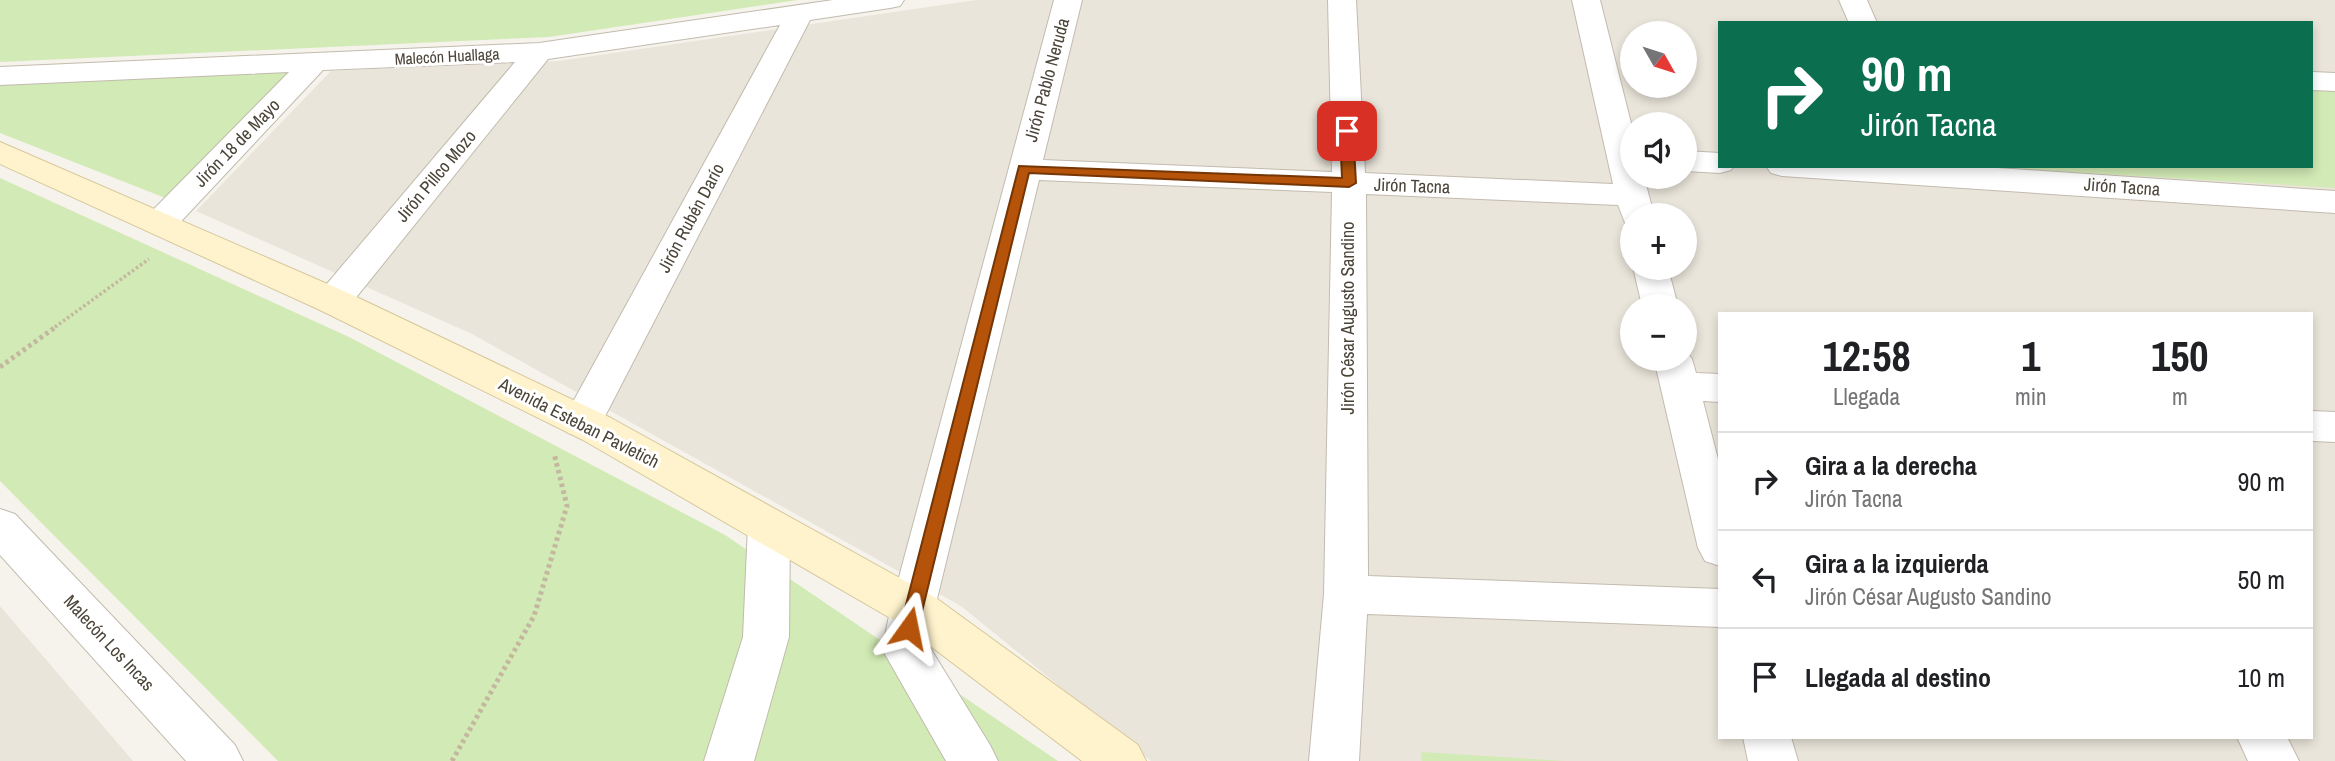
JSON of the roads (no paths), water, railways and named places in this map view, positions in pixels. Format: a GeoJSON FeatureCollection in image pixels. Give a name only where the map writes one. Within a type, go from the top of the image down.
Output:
{"type":"FeatureCollection","features":[{"type":"Feature","properties":{"kind":"main road","name":"Avenida Esteban Pavletich"},"geometry":{"type":"LineString","coordinates":[[0,152],[333,301],[582,422],[913,607],[1121,761]]}},
{"type":"Feature","properties":{"kind":"street","name":"Malecón Huallaga"},"geometry":{"type":"LineString","coordinates":[[0,76],[539,52],[890,0]]}},
{"type":"Feature","properties":{"kind":"street","name":"Jirón Pablo Neruda"},"geometry":{"type":"LineString","coordinates":[[973,761],[905,649],[913,607],[1023,169],[1068,0]]}},
{"type":"Feature","properties":{"kind":"street","name":"Jirón César Augusto Sandino"},"geometry":{"type":"LineString","coordinates":[[1335,761],[1346,594],[1349,183],[1342,0]]}},
{"type":"Feature","properties":{"kind":"street"},"geometry":{"type":"LineString","coordinates":[[1586,0],[1620,132]]}},
{"type":"Feature","properties":{"kind":"street"},"geometry":{"type":"LineString","coordinates":[[1853,0],[1862,21]]}},
{"type":"Feature","properties":{"kind":"street","name":"Jirón Rubén Darío"},"geometry":{"type":"LineString","coordinates":[[582,422],[799,15]]}},
{"type":"Feature","properties":{"kind":"street","name":"Jirón Pillco Mozo"},"geometry":{"type":"LineString","coordinates":[[333,301],[539,52]]}},
{"type":"Feature","properties":{"kind":"street","name":"Jirón 18 de Mayo"},"geometry":{"type":"LineString","coordinates":[[172,229],[314,62]]}},
{"type":"Feature","properties":{"kind":"street"},"geometry":{"type":"LineString","coordinates":[[2313,80],[2335,82]]}},
{"type":"Feature","properties":{"kind":"street"},"geometry":{"type":"LineString","coordinates":[[1697,162],[1718,163]]}},
{"type":"Feature","properties":{"kind":"street","name":"Jirón Tacna"},"geometry":{"type":"LineString","coordinates":[[1856,168],[1931,170],[2335,202]]}},
{"type":"Feature","properties":{"kind":"street","name":"Jirón Tacna"},"geometry":{"type":"LineString","coordinates":[[1023,169],[1349,183],[1620,204]]}},
{"type":"Feature","properties":{"kind":"street"},"geometry":{"type":"LineString","coordinates":[[1676,372],[1718,387]]}},
{"type":"Feature","properties":{"kind":"street"},"geometry":{"type":"LineString","coordinates":[[1676,372],[1718,540]]}},
{"type":"Feature","properties":{"kind":"street"},"geometry":{"type":"LineString","coordinates":[[2313,426],[2335,427]]}},
{"type":"Feature","properties":{"kind":"street","name":"Malecón Los Incas"},"geometry":{"type":"LineString","coordinates":[[0,526],[218,761]]}},
{"type":"Feature","properties":{"kind":"street"},"geometry":{"type":"LineString","coordinates":[[729,761],[766,637],[769,526]]}},
{"type":"Feature","properties":{"kind":"street"},"geometry":{"type":"LineString","coordinates":[[1346,594],[1718,608]]}},
{"type":"Feature","properties":{"kind":"street"},"geometry":{"type":"LineString","coordinates":[[1768,739],[1773,761]]}},
{"type":"Feature","properties":{"kind":"street"},"geometry":{"type":"LineString","coordinates":[[2262,739],[2274,761]]}}]}
